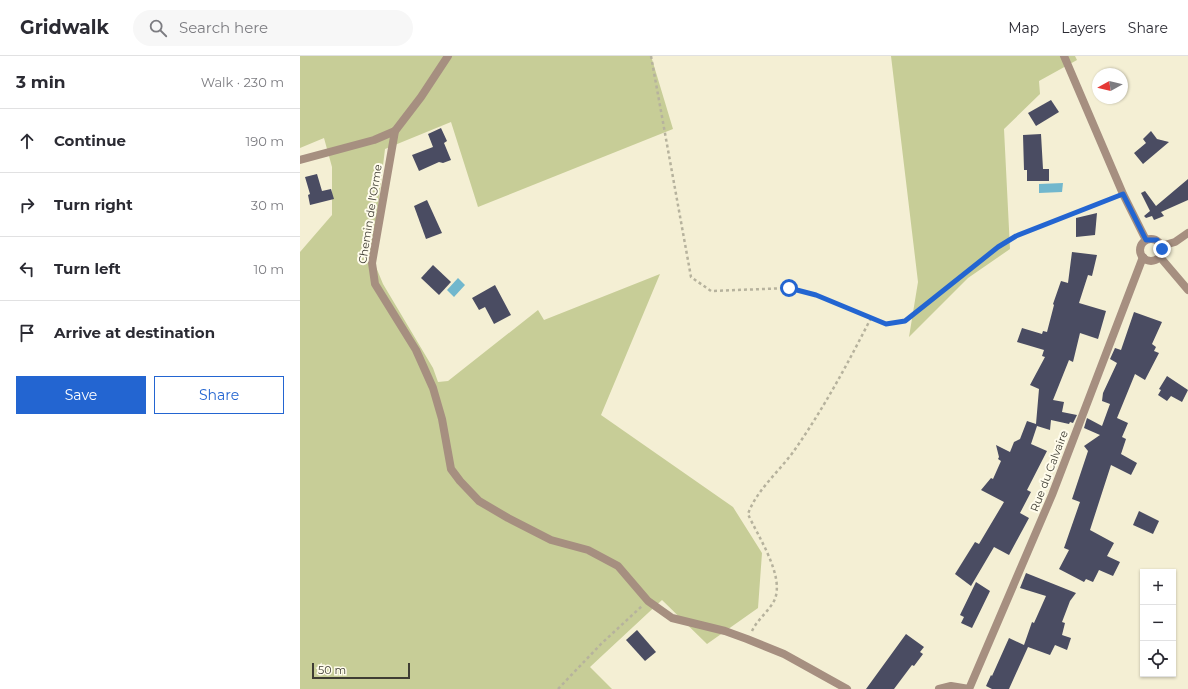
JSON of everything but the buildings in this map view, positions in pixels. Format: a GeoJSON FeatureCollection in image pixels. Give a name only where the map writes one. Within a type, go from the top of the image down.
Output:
{"type":"FeatureCollection","features":[{"type":"Feature","properties":{"kind":"street"},"geometry":{"type":"LineString","coordinates":[[300,160],[374,140],[395,131],[422,97],[448,56]]}},
{"type":"Feature","properties":{"kind":"street"},"geometry":{"type":"LineString","coordinates":[[1064,56],[1123,194],[1146,240]]}},
{"type":"Feature","properties":{"kind":"street","name":"Chemin de l'Orme"},"geometry":{"type":"LineString","coordinates":[[395,131],[372,263],[375,284],[416,350],[433,388],[442,419],[451,469],[460,481],[479,501],[508,518],[551,540],[588,550],[618,566],[648,601],[672,618],[725,631],[747,639],[784,654],[848,689]]}},
{"type":"Feature","properties":{"kind":"street"},"geometry":{"type":"LineString","coordinates":[[1161,246],[1175,242],[1188,233]]}},
{"type":"Feature","properties":{"kind":"street"},"geometry":{"type":"LineString","coordinates":[[1146,240],[1157,240],[1161,246],[1162,252],[1160,257],[1151,261],[1143,257],[1140,248],[1146,240]]}},
{"type":"Feature","properties":{"kind":"street","name":"Rue du Calvaire"},"geometry":{"type":"LineString","coordinates":[[969,689],[1052,495],[1143,257]]}},
{"type":"Feature","properties":{"kind":"street"},"geometry":{"type":"LineString","coordinates":[[1160,257],[1188,290]]}},
{"type":"Feature","properties":{"kind":"street"},"geometry":{"type":"LineString","coordinates":[[939,689],[951,686],[969,689]]}},
{"type":"Feature","properties":{"kind":"path"},"geometry":{"type":"LineString","coordinates":[[651,56],[691,276],[711,291],[789,288],[816,295],[886,324],[905,321],[998,247],[1016,236],[1123,194]]}},
{"type":"Feature","properties":{"kind":"path"},"geometry":{"type":"LineString","coordinates":[[747,639],[755,625],[774,600],[776,578],[766,547],[748,514],[752,501],[786,464],[817,419],[843,374],[871,318]]}},
{"type":"Feature","properties":{"kind":"path"},"geometry":{"type":"LineString","coordinates":[[558,689],[601,644],[648,601]]}},
{"type":"Feature","properties":{"kind":"green space"},"geometry":{"type":"Polygon","coordinates":[[[300,56],[651,56],[673,129],[478,207],[451,122],[385,149],[375,232],[376,267],[383,284],[433,368],[438,382],[448,381],[538,310],[544,320],[660,274],[601,415],[733,507],[762,553],[758,608],[707,644],[662,600],[590,667],[612,689],[300,689],[300,252],[332,215],[332,167],[324,138],[300,148],[300,56]]]}},
{"type":"Feature","properties":{"kind":"green space"},"geometry":{"type":"Polygon","coordinates":[[[891,56],[1075,56],[1077,60],[1039,81],[1040,94],[1004,129],[1010,249],[968,278],[909,337],[918,282],[891,56]]]}},
{"type":"Feature","properties":{"kind":"water"},"geometry":{"type":"Polygon","coordinates":[[[1063,183],[1062,192],[1039,193],[1039,184],[1063,183]]]}},
{"type":"Feature","properties":{"kind":"water"},"geometry":{"type":"Polygon","coordinates":[[[458,278],[465,285],[454,297],[447,290],[458,278]]]}},
{"type":"Feature","properties":{"kind":"route"},"geometry":{"type":"LineString","coordinates":[[789,288],[816,295],[886,324],[905,321],[998,247],[1016,236],[1123,194],[1146,240],[1157,240],[1162,249]]}}]}
